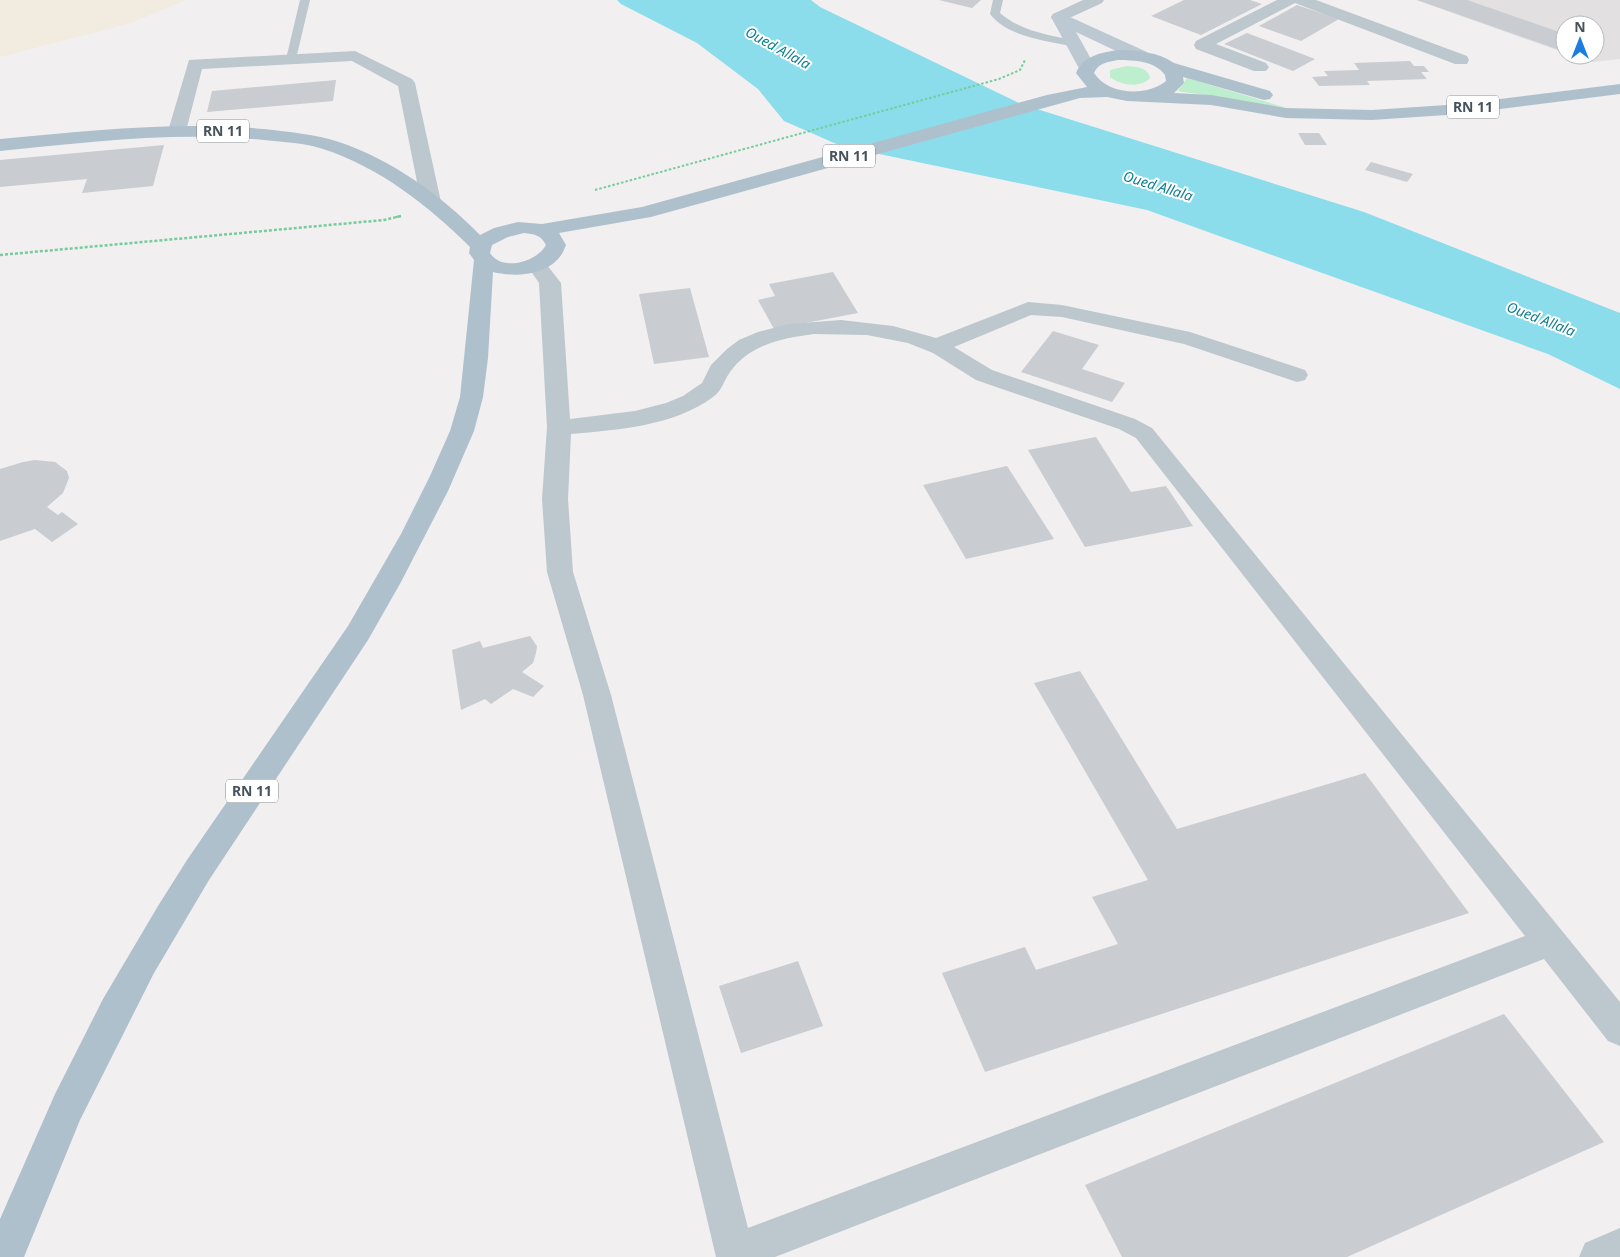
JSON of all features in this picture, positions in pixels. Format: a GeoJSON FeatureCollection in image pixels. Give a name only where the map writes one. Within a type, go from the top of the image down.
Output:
{"type":"FeatureCollection","features":[{"type":"Feature","properties":{"kind":"main road"},"geometry":{"type":"LineString","coordinates":[[1053,99],[1073,89],[1086,70],[1091,63],[1107,57],[1141,56],[1168,67],[1176,78],[1171,88],[1155,95],[1144,96],[1109,92],[1092,84],[1086,70]]}},
{"type":"Feature","properties":{"kind":"main road","name":"RN 11"},"geometry":{"type":"LineString","coordinates":[[1168,67],[1324,115]]}},
{"type":"Feature","properties":{"kind":"main road","name":"RN 11"},"geometry":{"type":"LineString","coordinates":[[1144,96],[1204,100],[1267,111],[1324,115],[1416,113],[1620,89]]}},
{"type":"Feature","properties":{"kind":"main road","name":"RN 11"},"geometry":{"type":"LineString","coordinates":[[538,262],[644,212],[1053,99],[1080,93],[1109,92]]}},
{"type":"Feature","properties":{"kind":"main road","name":"RN 11"},"geometry":{"type":"LineString","coordinates":[[0,145],[138,132],[260,134],[331,145],[366,161],[431,202],[457,223],[483,253]]}},
{"type":"Feature","properties":{"kind":"main road","name":"RN 11"},"geometry":{"type":"LineString","coordinates":[[431,202],[479,216],[533,228]]}},
{"type":"Feature","properties":{"kind":"main road"},"geometry":{"type":"LineString","coordinates":[[479,321],[483,253],[492,235],[512,228],[533,228],[644,212]]}},
{"type":"Feature","properties":{"kind":"main road"},"geometry":{"type":"LineString","coordinates":[[479,321],[497,291],[538,262],[556,245],[553,236],[533,228]]}},
{"type":"Feature","properties":{"kind":"main road"},"geometry":{"type":"LineString","coordinates":[[483,253],[506,268],[538,262]]}},
{"type":"Feature","properties":{"kind":"main road","name":"RN 11"},"geometry":{"type":"LineString","coordinates":[[4,1257],[72,1097],[118,1005],[198,869],[332,672],[379,599],[430,502],[449,462],[467,415],[475,377],[479,321]]}},
{"type":"Feature","properties":{"kind":"street"},"geometry":{"type":"LineString","coordinates":[[1054,0],[1059,17],[1076,44],[1086,70]]}},
{"type":"Feature","properties":{"kind":"street"},"geometry":{"type":"LineString","coordinates":[[1059,17],[1096,0]]}},
{"type":"Feature","properties":{"kind":"street"},"geometry":{"type":"LineString","coordinates":[[1301,0],[1461,60]]}},
{"type":"Feature","properties":{"kind":"street"},"geometry":{"type":"LineString","coordinates":[[1260,67],[1202,46],[1279,1]]}},
{"type":"Feature","properties":{"kind":"street"},"geometry":{"type":"LineString","coordinates":[[1059,17],[1105,41],[1141,56]]}},
{"type":"Feature","properties":{"kind":"street"},"geometry":{"type":"LineString","coordinates":[[177,132],[195,64],[355,56],[406,83],[431,202]]}},
{"type":"Feature","properties":{"kind":"street"},"geometry":{"type":"LineString","coordinates":[[538,262],[550,284],[559,427],[555,499],[560,572],[597,695],[735,1255],[1549,942]]}},
{"type":"Feature","properties":{"kind":"street"},"geometry":{"type":"LineString","coordinates":[[936,346],[1028,308],[1062,311],[1190,339],[1297,375]]}},
{"type":"Feature","properties":{"kind":"street"},"geometry":{"type":"LineString","coordinates":[[559,427],[596,424],[652,414],[682,404],[703,394],[714,385],[718,373],[747,345],[770,335],[830,326],[904,334],[936,346],[983,375],[1127,424],[1144,433],[1620,1029]]}},
{"type":"Feature","properties":{"kind":"street"},"geometry":{"type":"LineString","coordinates":[[1598,1257],[1620,1248]]}},
{"type":"Feature","properties":{"kind":"lane"},"geometry":{"type":"LineString","coordinates":[[291,59],[305,0]]}},
{"type":"Feature","properties":{"kind":"lane"},"geometry":{"type":"LineString","coordinates":[[998,0],[995,14],[1001,21],[1035,34],[1076,44]]}},
{"type":"Feature","properties":{"kind":"path"},"geometry":{"type":"LineString","coordinates":[[618,183],[999,79]]}},
{"type":"Feature","properties":{"kind":"path"},"geometry":{"type":"LineString","coordinates":[[0,255],[384,220],[407,215],[431,202]]}},
{"type":"Feature","properties":{"kind":"shaded area"},"geometry":{"type":"Polygon","coordinates":[[[1416,0],[1620,0],[1620,59],[1605,61],[1605,15],[1555,15],[1555,49],[1416,0]]]}},
{"type":"Feature","properties":{"kind":"green space"},"geometry":{"type":"Polygon","coordinates":[[[1127,66],[1138,67],[1144,70],[1149,74],[1150,78],[1141,84],[1130,85],[1110,77],[1110,70],[1127,66]]]}},
{"type":"Feature","properties":{"kind":"green space"},"geometry":{"type":"Polygon","coordinates":[[[1187,78],[1287,108],[1178,91],[1187,78]]]}},
{"type":"Feature","properties":{"kind":"sand"},"geometry":{"type":"Polygon","coordinates":[[[0,0],[186,0],[131,23],[0,57],[0,0]]]}},
{"type":"Feature","properties":{"kind":"water","name":"Oued Allala"},"geometry":{"type":"Polygon","coordinates":[[[617,0],[811,0],[820,7],[1021,104],[1364,212],[1620,313],[1620,389],[1548,354],[1147,210],[841,146],[784,121],[758,89],[697,43],[621,4],[617,0]]]}},
{"type":"Feature","properties":{"kind":"building"},"geometry":{"type":"Polygon","coordinates":[[[939,0],[981,0],[972,8],[939,0]]]}},
{"type":"Feature","properties":{"kind":"building"},"geometry":{"type":"Polygon","coordinates":[[[1184,0],[1250,0],[1262,4],[1201,35],[1151,16],[1184,0]]]}},
{"type":"Feature","properties":{"kind":"building"},"geometry":{"type":"Polygon","coordinates":[[[1417,0],[1467,0],[1555,31],[1555,48],[1417,0]]]}},
{"type":"Feature","properties":{"kind":"building"},"geometry":{"type":"Polygon","coordinates":[[[1297,5],[1339,19],[1301,41],[1259,26],[1297,5]]]}},
{"type":"Feature","properties":{"kind":"building"},"geometry":{"type":"Polygon","coordinates":[[[1247,33],[1315,59],[1293,71],[1224,44],[1247,33]]]}},
{"type":"Feature","properties":{"kind":"building"},"geometry":{"type":"Polygon","coordinates":[[[1410,61],[1414,66],[1424,66],[1429,72],[1421,72],[1427,79],[1367,81],[1370,85],[1319,86],[1312,77],[1328,76],[1324,71],[1359,70],[1354,63],[1410,61]]]}},
{"type":"Feature","properties":{"kind":"building"},"geometry":{"type":"Polygon","coordinates":[[[336,80],[333,101],[207,112],[212,91],[336,80]]]}},
{"type":"Feature","properties":{"kind":"building"},"geometry":{"type":"Polygon","coordinates":[[[1298,133],[1319,133],[1327,145],[1305,145],[1298,133]]]}},
{"type":"Feature","properties":{"kind":"building"},"geometry":{"type":"Polygon","coordinates":[[[164,145],[153,186],[82,193],[87,179],[0,187],[0,160],[164,145]]]}},
{"type":"Feature","properties":{"kind":"building"},"geometry":{"type":"Polygon","coordinates":[[[1371,162],[1413,174],[1407,182],[1365,170],[1371,162]]]}},
{"type":"Feature","properties":{"kind":"building"},"geometry":{"type":"Polygon","coordinates":[[[833,272],[858,313],[774,329],[758,300],[775,296],[769,284],[833,272]]]}},
{"type":"Feature","properties":{"kind":"building"},"geometry":{"type":"Polygon","coordinates":[[[690,288],[709,357],[654,364],[639,294],[690,288]]]}},
{"type":"Feature","properties":{"kind":"building"},"geometry":{"type":"Polygon","coordinates":[[[1053,331],[1099,345],[1082,369],[1125,383],[1112,402],[1021,372],[1053,331]]]}},
{"type":"Feature","properties":{"kind":"building"},"geometry":{"type":"Polygon","coordinates":[[[1096,437],[1131,492],[1166,486],[1193,526],[1085,547],[1028,450],[1096,437]]]}},
{"type":"Feature","properties":{"kind":"building"},"geometry":{"type":"Polygon","coordinates":[[[35,460],[55,462],[67,471],[69,478],[63,493],[47,507],[58,515],[62,512],[78,524],[52,542],[35,529],[0,541],[0,469],[35,460]]]}},
{"type":"Feature","properties":{"kind":"building"},"geometry":{"type":"Polygon","coordinates":[[[1007,466],[1054,539],[966,559],[923,485],[1007,466]]]}},
{"type":"Feature","properties":{"kind":"building"},"geometry":{"type":"Polygon","coordinates":[[[530,636],[537,646],[536,653],[533,663],[522,672],[544,686],[533,697],[513,689],[491,704],[485,699],[461,710],[452,650],[480,641],[483,648],[530,636]]]}},
{"type":"Feature","properties":{"kind":"building"},"geometry":{"type":"Polygon","coordinates":[[[1080,671],[1177,829],[1365,773],[1469,913],[985,1072],[942,973],[1025,947],[1036,970],[1118,944],[1092,897],[1148,880],[1034,683],[1080,671]]]}},
{"type":"Feature","properties":{"kind":"building"},"geometry":{"type":"Polygon","coordinates":[[[798,961],[823,1026],[741,1053],[719,986],[798,961]]]}},
{"type":"Feature","properties":{"kind":"building"},"geometry":{"type":"Polygon","coordinates":[[[1504,1014],[1604,1142],[1347,1257],[1122,1257],[1085,1185],[1504,1014]]]}}]}
